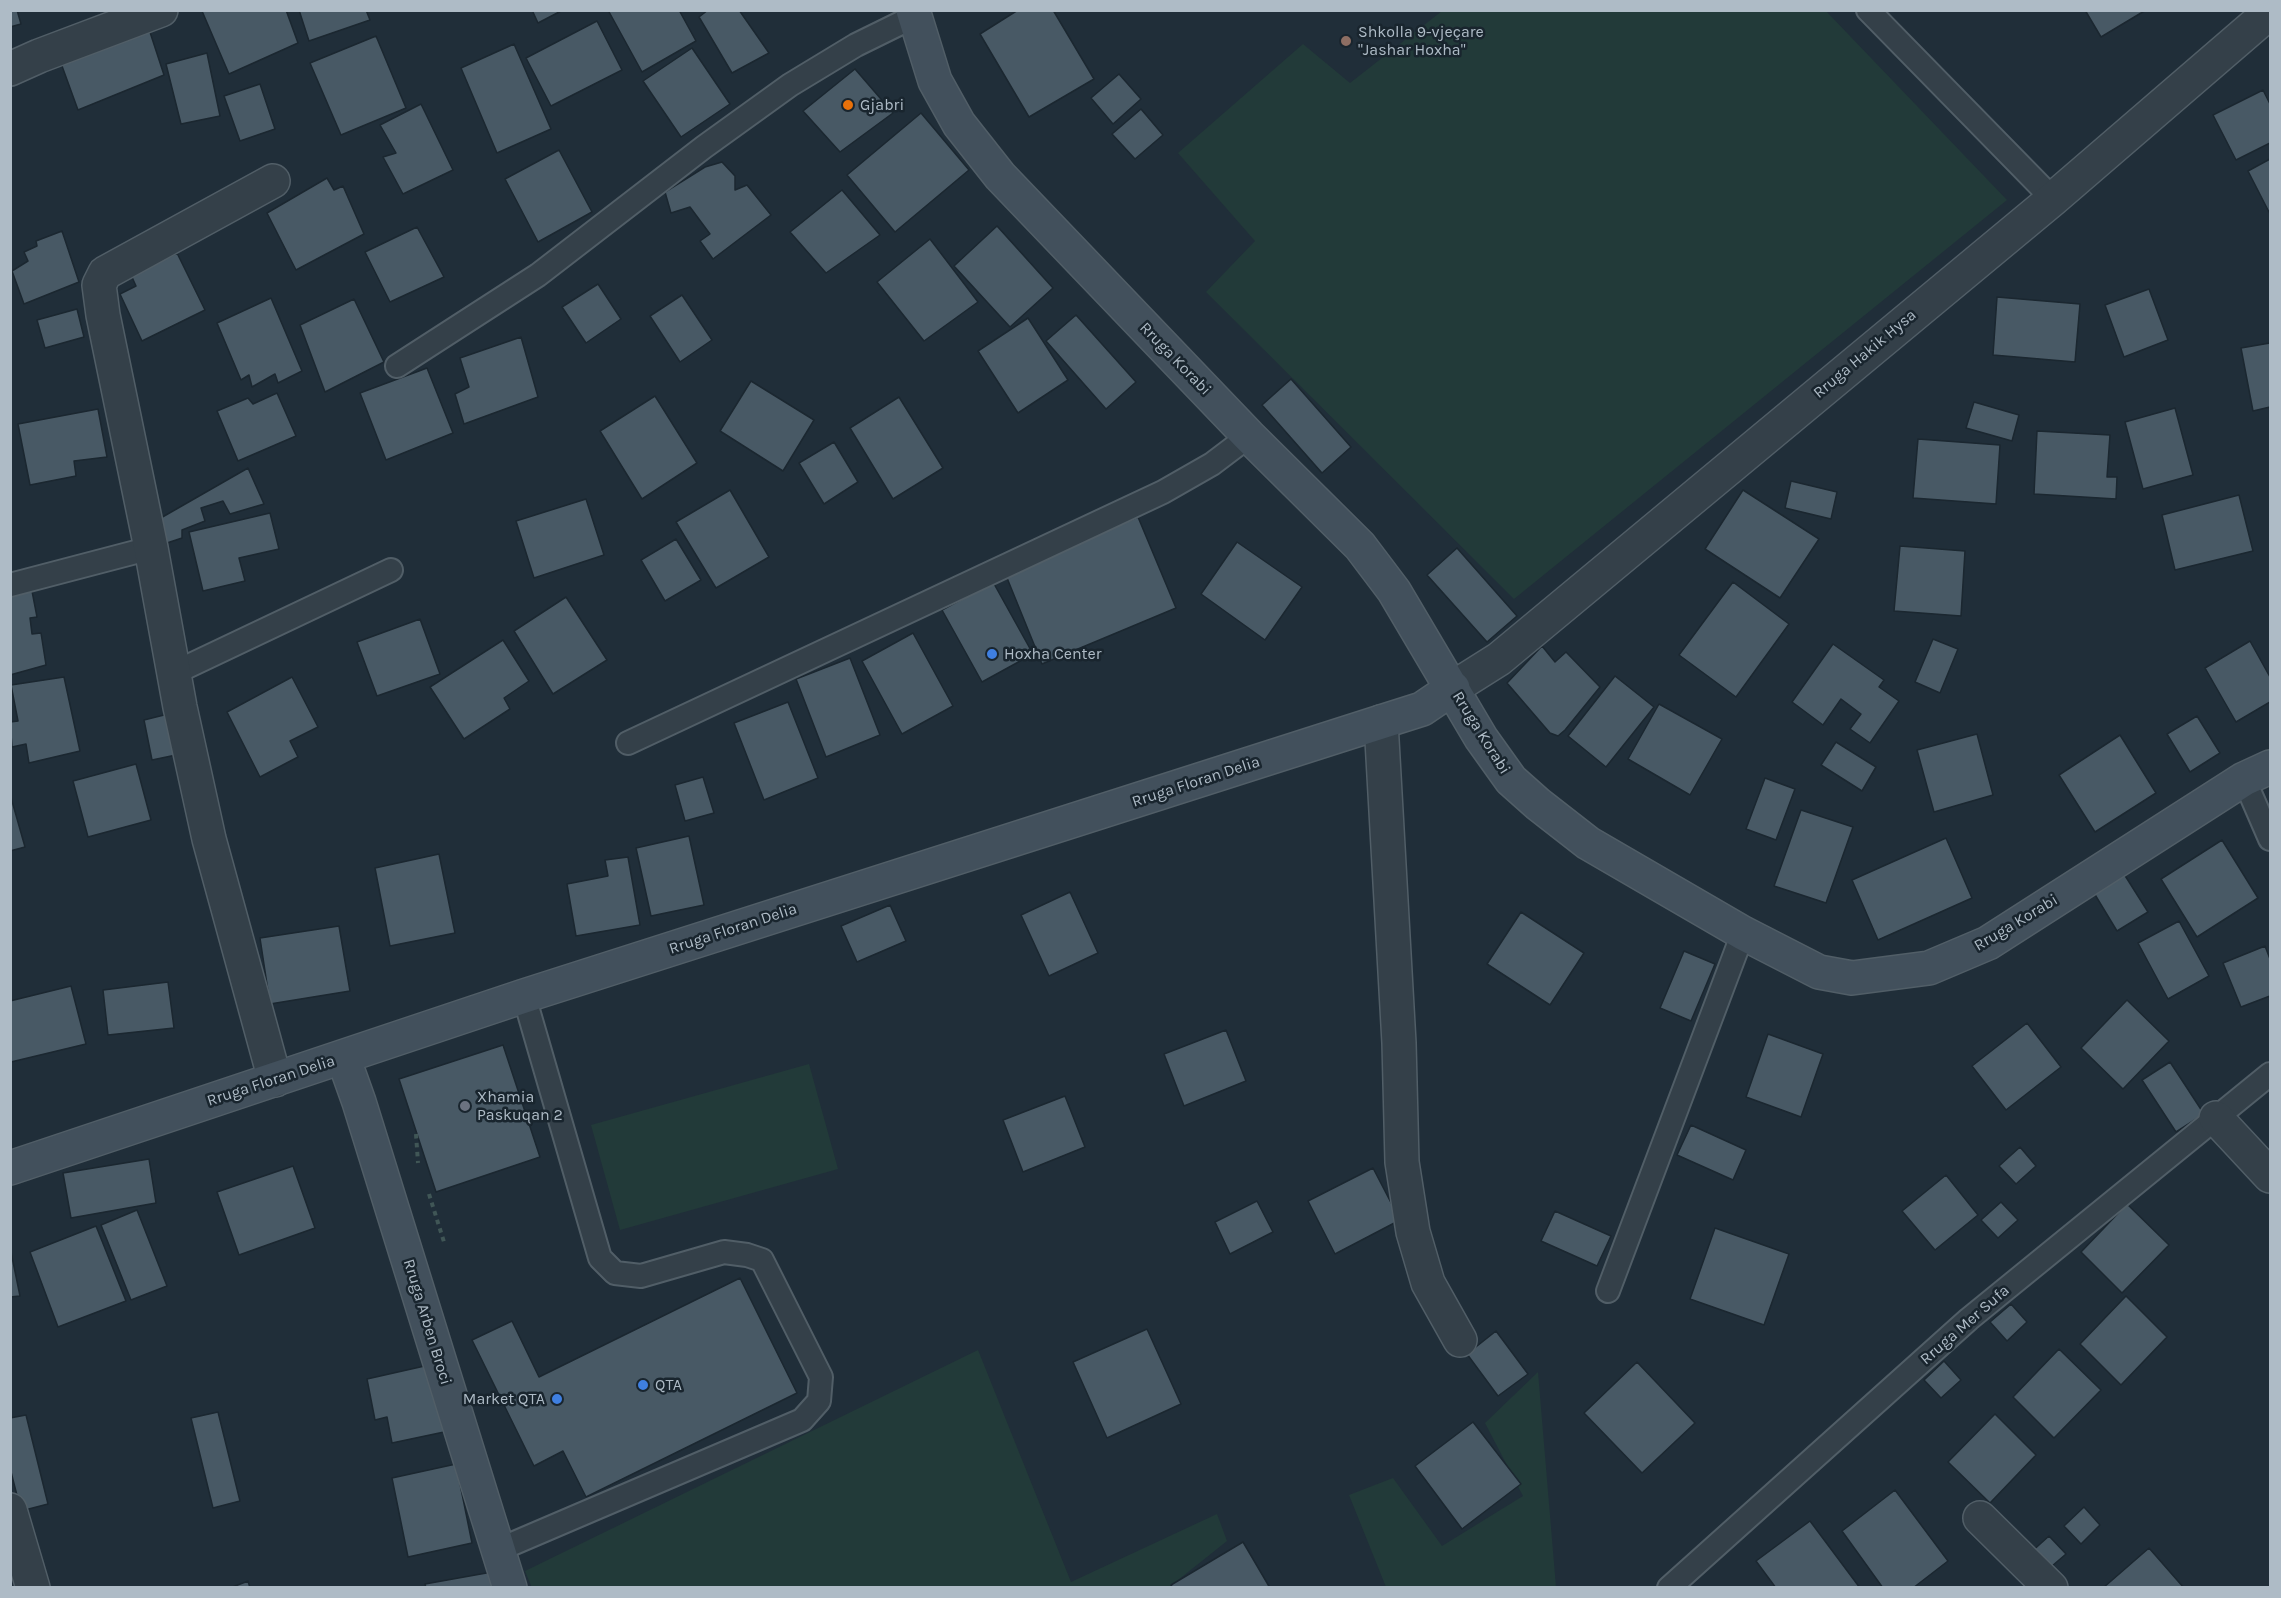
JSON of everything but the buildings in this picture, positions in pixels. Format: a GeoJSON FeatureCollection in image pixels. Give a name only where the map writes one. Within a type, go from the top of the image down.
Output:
{"type":"FeatureCollection","features":[{"type":"Feature","properties":{"kind":"street"},"geometry":{"type":"LineString","coordinates":[[10,69],[161,10]]}},
{"type":"Feature","properties":{"kind":"street","name":"Rruga Hakik Hysa"},"geometry":{"type":"LineString","coordinates":[[1454,688],[1499,659],[2053,199],[2271,12]]}},
{"type":"Feature","properties":{"kind":"street","name":"Rruga Korabi"},"geometry":{"type":"LineString","coordinates":[[914,13],[935,81],[959,124],[1000,176],[1249,436],[1360,546],[1394,591],[1454,688],[1481,738],[1511,780],[1588,843],[1743,933],[1819,972],[1852,978],[1929,968],[1988,943],[2257,773]]}},
{"type":"Feature","properties":{"kind":"street"},"geometry":{"type":"LineString","coordinates":[[273,181],[105,273],[99,285],[174,673],[209,839],[275,1080]]}},
{"type":"Feature","properties":{"kind":"street","name":"Rruga Floran Delia"},"geometry":{"type":"LineString","coordinates":[[10,1168],[524,996],[1381,722],[1422,708],[1454,688]]}},
{"type":"Feature","properties":{"kind":"street"},"geometry":{"type":"LineString","coordinates":[[1381,722],[1399,1043],[1402,1162],[1413,1232],[1428,1283],[1461,1340]]}},
{"type":"Feature","properties":{"kind":"street","name":"Rruga Arben Broci"},"geometry":{"type":"LineString","coordinates":[[343,1057],[510,1587]]}},
{"type":"Feature","properties":{"kind":"street"},"geometry":{"type":"LineString","coordinates":[[2216,1118],[2271,1176]]}},
{"type":"Feature","properties":{"kind":"street"},"geometry":{"type":"LineString","coordinates":[[10,1510],[16,1550],[33,1587]]}},
{"type":"Feature","properties":{"kind":"street"},"geometry":{"type":"LineString","coordinates":[[1980,1518],[2051,1587]]}},
{"type":"Feature","properties":{"kind":"lane"},"geometry":{"type":"LineString","coordinates":[[1868,10],[2053,199]]}},
{"type":"Feature","properties":{"kind":"lane"},"geometry":{"type":"LineString","coordinates":[[397,366],[538,275],[704,147],[790,85],[914,13]]}},
{"type":"Feature","properties":{"kind":"lane"},"geometry":{"type":"LineString","coordinates":[[628,743],[1163,492],[1212,464],[1249,436]]}},
{"type":"Feature","properties":{"kind":"lane"},"geometry":{"type":"LineString","coordinates":[[10,585],[151,548]]}},
{"type":"Feature","properties":{"kind":"lane"},"geometry":{"type":"LineString","coordinates":[[174,673],[391,570]]}},
{"type":"Feature","properties":{"kind":"lane"},"geometry":{"type":"LineString","coordinates":[[2257,773],[2271,839]]}},
{"type":"Feature","properties":{"kind":"lane"},"geometry":{"type":"LineString","coordinates":[[1608,1292],[1743,933]]}},
{"type":"Feature","properties":{"kind":"lane"},"geometry":{"type":"LineString","coordinates":[[498,1550],[802,1420],[819,1401],[821,1377],[762,1260],[747,1254],[724,1252],[641,1276],[615,1273],[600,1258],[524,996]]}},
{"type":"Feature","properties":{"kind":"lane","name":"Rruga Mer Sufa"},"geometry":{"type":"LineString","coordinates":[[1669,1587],[1969,1319],[2271,1074]]}},
{"type":"Feature","properties":{"kind":"path"},"geometry":{"type":"LineString","coordinates":[[416,1134],[418,1164]]}},
{"type":"Feature","properties":{"kind":"path"},"geometry":{"type":"LineString","coordinates":[[430,1200],[444,1242]]}},
{"type":"Feature","properties":{"kind":"green space"},"geometry":{"type":"Polygon","coordinates":[[[1442,11],[1826,11],[2007,200],[1514,599],[1206,292],[1255,241],[1178,153],[1303,44],[1350,83],[1442,11]]]}},
{"type":"Feature","properties":{"kind":"green space"},"geometry":{"type":"Polygon","coordinates":[[[809,1064],[838,1169],[620,1230],[591,1125],[809,1064]]]}},
{"type":"Feature","properties":{"kind":"green space"},"geometry":{"type":"Polygon","coordinates":[[[978,1350],[1071,1582],[1217,1514],[1227,1541],[1168,1588],[532,1588],[525,1571],[978,1350]]]}},
{"type":"Feature","properties":{"kind":"green space"},"geometry":{"type":"Polygon","coordinates":[[[1538,1372],[1556,1587],[1386,1587],[1349,1495],[1393,1478],[1442,1546],[1523,1496],[1485,1423],[1538,1372]]]}},
{"type":"Feature","properties":{"kind":"place","name":"Shkolla 9-vjeçare \"Jashar Hoxha\""},"geometry":{"type":"Point","coordinates":[1346,41]}},
{"type":"Feature","properties":{"kind":"place","name":"Gjabri"},"geometry":{"type":"Point","coordinates":[848,105]}},
{"type":"Feature","properties":{"kind":"place","name":"Hoxha Center"},"geometry":{"type":"Point","coordinates":[992,654]}},
{"type":"Feature","properties":{"kind":"place","name":"Xhamia Paskuqan 2"},"geometry":{"type":"Point","coordinates":[465,1106]}},
{"type":"Feature","properties":{"kind":"place","name":"QTA"},"geometry":{"type":"Point","coordinates":[643,1385]}},
{"type":"Feature","properties":{"kind":"place","name":"Market QTA"},"geometry":{"type":"Point","coordinates":[557,1399]}}]}
